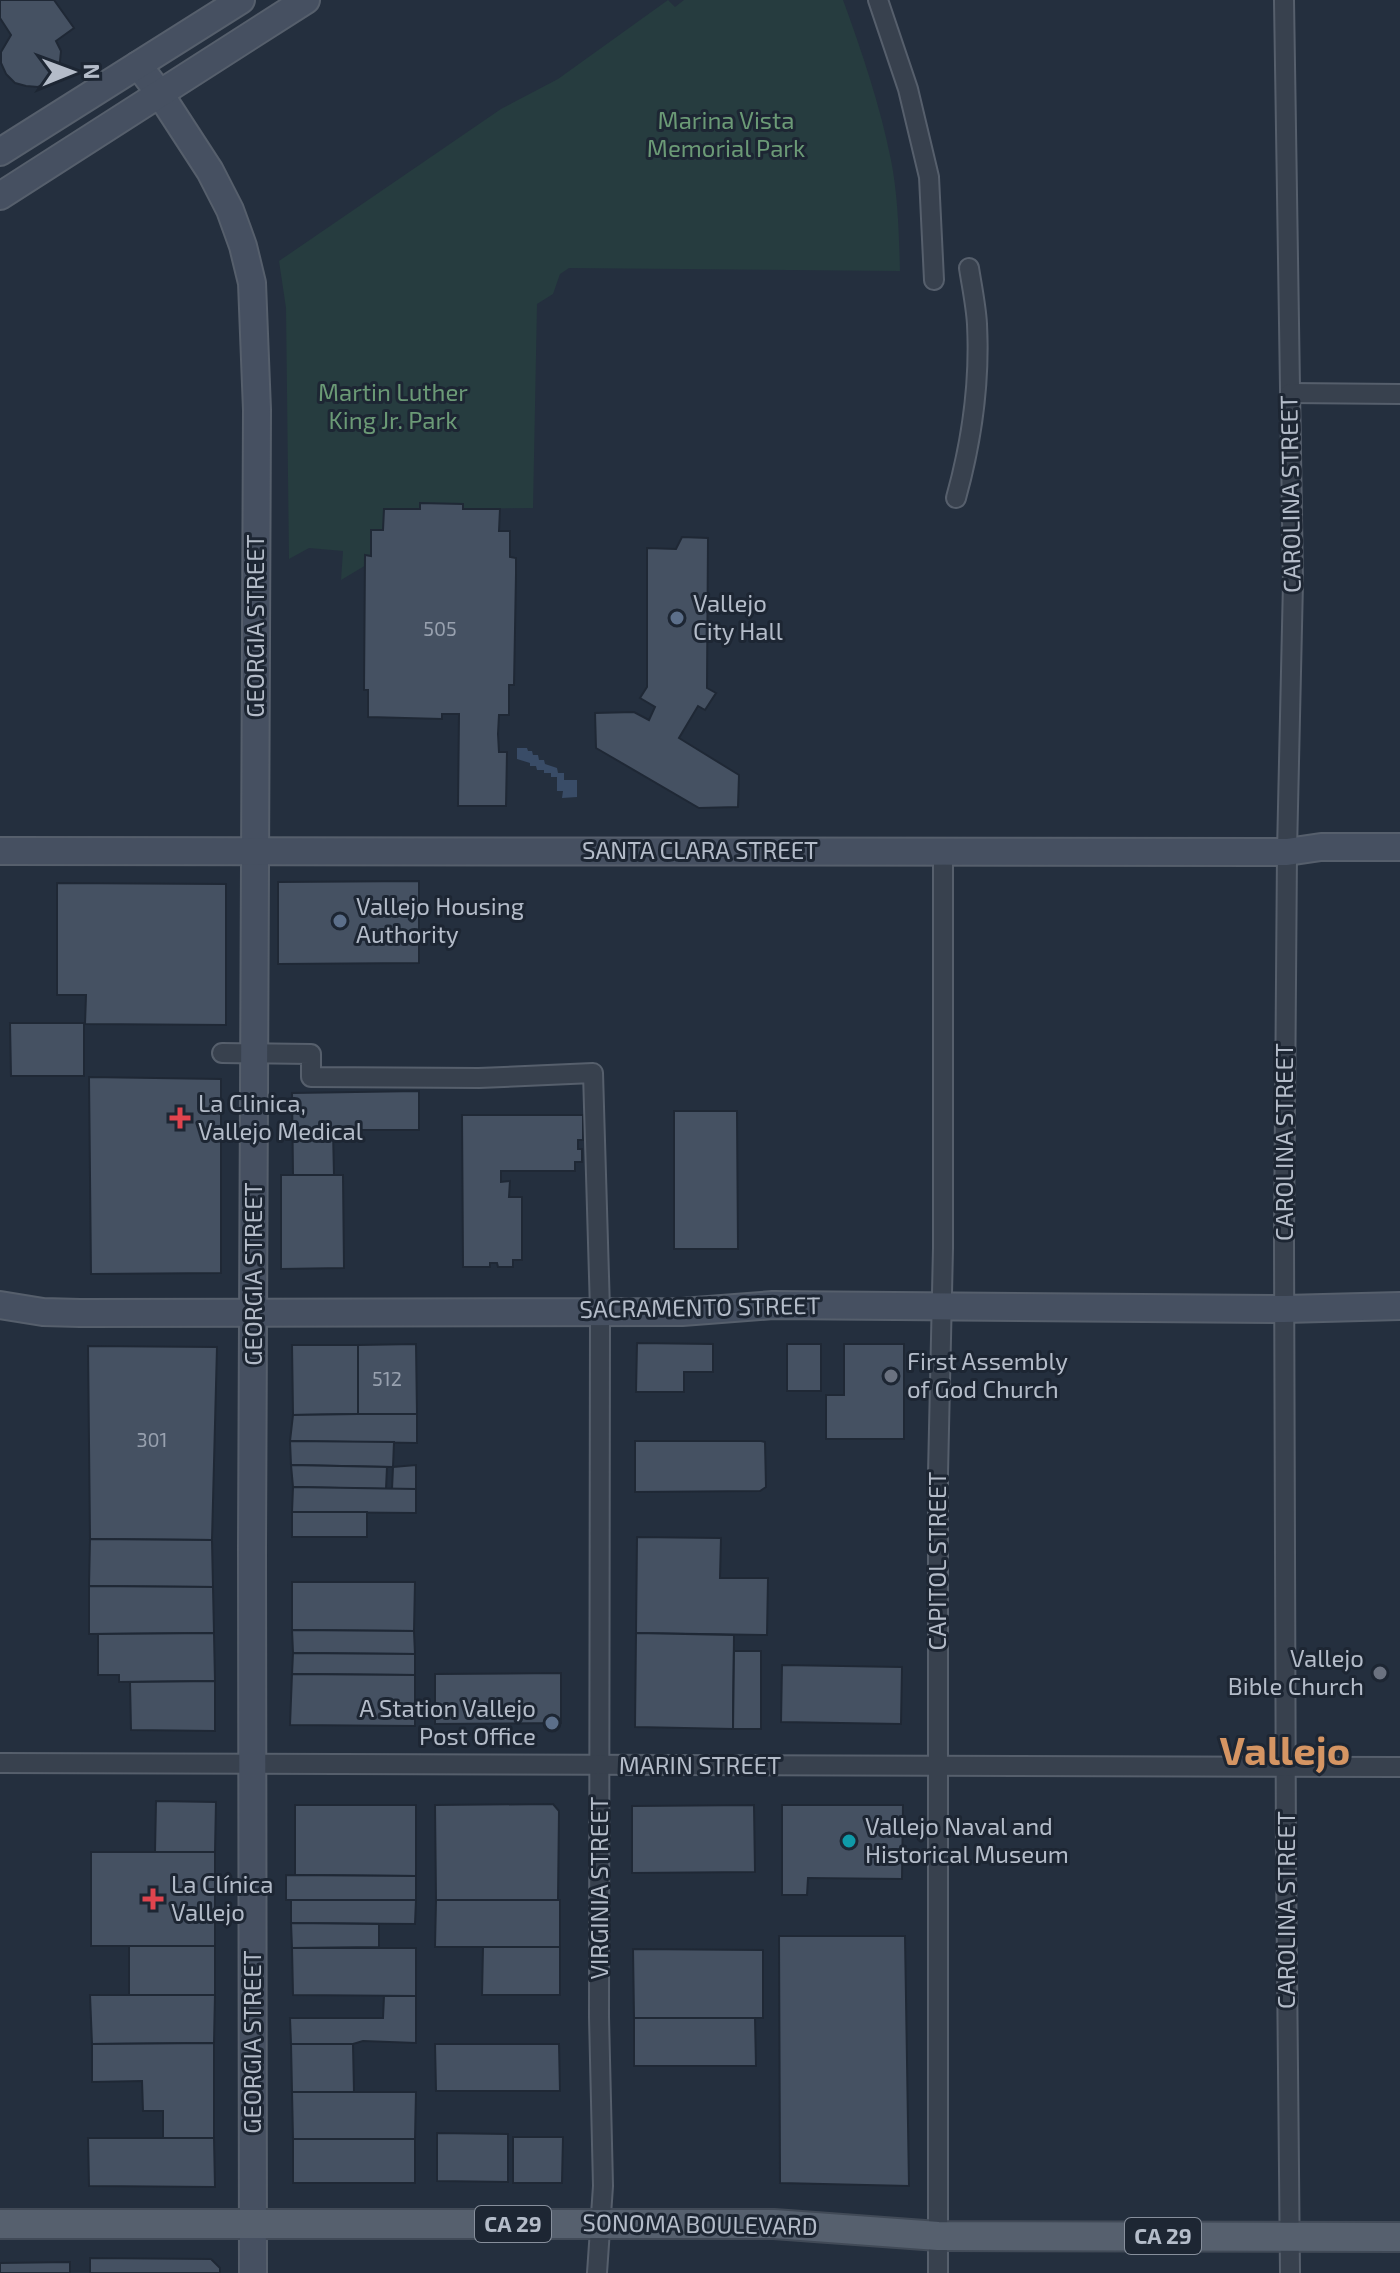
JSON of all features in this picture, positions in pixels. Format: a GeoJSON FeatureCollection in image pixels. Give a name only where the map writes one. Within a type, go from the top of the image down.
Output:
{"type":"FeatureCollection","features":[{"type":"Feature","properties":{"kind":"main road"},"geometry":{"type":"LineString","coordinates":[[0,152],[241,0]]}},
{"type":"Feature","properties":{"kind":"main road"},"geometry":{"type":"LineString","coordinates":[[0,196],[306,0]]}},
{"type":"Feature","properties":{"kind":"main road","name":"GEORGIA STREET"},"geometry":{"type":"LineString","coordinates":[[138,65],[210,171],[230,210],[252,283],[257,410],[253,2273]]}},
{"type":"Feature","properties":{"kind":"main road","name":"SANTA CLARA STREET"},"geometry":{"type":"LineString","coordinates":[[0,851],[1287,852],[1321,847],[1400,847]]}},
{"type":"Feature","properties":{"kind":"main road","name":"SACRAMENTO STREET"},"geometry":{"type":"LineString","coordinates":[[0,1305],[43,1312],[80,1313],[682,1312],[773,1305],[1285,1309],[1400,1306]]}},
{"type":"Feature","properties":{"kind":"main road","name":"SONOMA BOULEVARD"},"geometry":{"type":"LineString","coordinates":[[0,2224],[807,2225],[938,2236],[1400,2237]]}},
{"type":"Feature","properties":{"kind":"street"},"geometry":{"type":"LineString","coordinates":[[878,0],[908,89],[929,177],[934,280]]}},
{"type":"Feature","properties":{"kind":"street","name":"CAROLINA STREET"},"geometry":{"type":"LineString","coordinates":[[1284,5],[1293,582],[1287,852],[1285,1309],[1290,2273]]}},
{"type":"Feature","properties":{"kind":"street"},"geometry":{"type":"LineString","coordinates":[[956,498],[969,452],[974,403],[977,324],[969,268]]}},
{"type":"Feature","properties":{"kind":"street"},"geometry":{"type":"LineString","coordinates":[[1290,393],[1400,394]]}},
{"type":"Feature","properties":{"kind":"street","name":"CAPITOL STREET"},"geometry":{"type":"LineString","coordinates":[[938,2273],[938,1474],[943,1305],[943,850]]}},
{"type":"Feature","properties":{"kind":"street"},"geometry":{"type":"LineString","coordinates":[[222,1053],[255,1052]]}},
{"type":"Feature","properties":{"kind":"street","name":"VIRGINIA STREET"},"geometry":{"type":"LineString","coordinates":[[255,1052],[311,1054],[311,1077],[479,1078],[593,1073],[600,1310],[599,2017],[603,2172],[597,2273]]}},
{"type":"Feature","properties":{"kind":"street","name":"MARIN STREET"},"geometry":{"type":"LineString","coordinates":[[0,1763],[1400,1767]]}},
{"type":"Feature","properties":{"kind":"green space","name":"Marina Vista Memorial Park"},"geometry":{"type":"Polygon","coordinates":[[[668,0],[675,7],[684,0],[843,0],[882,119],[891,160],[897,201],[900,271],[569,268],[560,274],[553,294],[537,304],[533,508],[463,509],[462,504],[421,503],[420,509],[384,509],[383,530],[371,530],[371,556],[366,556],[366,565],[341,580],[343,551],[309,548],[289,559],[286,308],[279,261],[501,109],[558,79],[668,0]]]}},
{"type":"Feature","properties":{"kind":"water"},"geometry":{"type":"Polygon","coordinates":[[[517,748],[527,748],[533,755],[538,755],[539,760],[557,768],[558,773],[564,773],[564,780],[577,780],[577,797],[562,798],[563,791],[557,791],[557,777],[551,777],[551,773],[544,773],[544,770],[537,770],[536,766],[517,759],[517,748]]]}},
{"type":"Feature","properties":{"kind":"building"},"geometry":{"type":"Polygon","coordinates":[[[0,0],[54,0],[74,28],[56,41],[61,51],[60,61],[56,74],[48,82],[38,87],[26,86],[15,83],[6,74],[1,63],[1,52],[11,35],[0,18],[0,0]]]}},
{"type":"Feature","properties":{"kind":"building"},"geometry":{"type":"Polygon","coordinates":[[[420,503],[463,504],[463,509],[500,509],[499,531],[510,531],[510,557],[516,558],[514,685],[509,685],[509,715],[499,715],[498,734],[499,752],[507,752],[506,806],[458,806],[459,714],[442,714],[442,719],[368,717],[368,690],[364,690],[365,555],[371,556],[371,530],[383,530],[384,509],[420,509],[420,503]]]}},
{"type":"Feature","properties":{"kind":"building","name":"Vallejo City Hall"},"geometry":{"type":"Polygon","coordinates":[[[682,537],[708,538],[707,688],[716,693],[705,710],[698,706],[679,738],[739,775],[738,807],[699,808],[596,748],[595,713],[634,712],[649,720],[655,707],[640,698],[647,687],[647,548],[676,549],[682,537]]]}},
{"type":"Feature","properties":{"kind":"building"},"geometry":{"type":"Polygon","coordinates":[[[419,881],[419,963],[278,964],[278,882],[419,881]]]}},
{"type":"Feature","properties":{"kind":"building"},"geometry":{"type":"Polygon","coordinates":[[[57,883],[226,884],[226,1025],[85,1024],[86,995],[57,995],[57,883]]]}},
{"type":"Feature","properties":{"kind":"building"},"geometry":{"type":"Polygon","coordinates":[[[10,1023],[84,1023],[84,1076],[11,1076],[10,1023]]]}},
{"type":"Feature","properties":{"kind":"building"},"geometry":{"type":"Polygon","coordinates":[[[89,1077],[221,1079],[221,1273],[91,1274],[89,1077]]]}},
{"type":"Feature","properties":{"kind":"building"},"geometry":{"type":"Polygon","coordinates":[[[419,1091],[419,1130],[333,1130],[334,1175],[293,1175],[292,1093],[419,1091]]]}},
{"type":"Feature","properties":{"kind":"building"},"geometry":{"type":"Polygon","coordinates":[[[674,1111],[737,1111],[738,1249],[674,1249],[674,1111]]]}},
{"type":"Feature","properties":{"kind":"building"},"geometry":{"type":"Polygon","coordinates":[[[462,1115],[583,1115],[583,1140],[578,1140],[582,1162],[575,1162],[575,1171],[501,1171],[501,1182],[510,1181],[509,1197],[522,1197],[522,1260],[513,1260],[513,1267],[498,1267],[497,1263],[490,1263],[490,1267],[463,1267],[462,1115]]]}},
{"type":"Feature","properties":{"kind":"building"},"geometry":{"type":"Polygon","coordinates":[[[281,1175],[343,1175],[344,1268],[281,1269],[281,1175]]]}},
{"type":"Feature","properties":{"kind":"building"},"geometry":{"type":"Polygon","coordinates":[[[637,1343],[713,1344],[713,1372],[684,1372],[684,1392],[636,1392],[637,1343]]]}},
{"type":"Feature","properties":{"kind":"building"},"geometry":{"type":"Polygon","coordinates":[[[416,1344],[417,1414],[358,1414],[358,1345],[416,1344]]]}},
{"type":"Feature","properties":{"kind":"building"},"geometry":{"type":"Polygon","coordinates":[[[787,1344],[821,1344],[821,1391],[787,1391],[787,1344]]]}},
{"type":"Feature","properties":{"kind":"building"},"geometry":{"type":"Polygon","coordinates":[[[844,1344],[904,1344],[904,1439],[826,1439],[826,1395],[844,1395],[844,1344]]]}},
{"type":"Feature","properties":{"kind":"building"},"geometry":{"type":"Polygon","coordinates":[[[292,1345],[358,1345],[358,1414],[293,1415],[292,1345]]]}},
{"type":"Feature","properties":{"kind":"building"},"geometry":{"type":"Polygon","coordinates":[[[88,1346],[217,1347],[212,1540],[90,1539],[88,1346]]]}},
{"type":"Feature","properties":{"kind":"building"},"geometry":{"type":"Polygon","coordinates":[[[417,1414],[417,1443],[290,1441],[293,1415],[417,1414]]]}},
{"type":"Feature","properties":{"kind":"building"},"geometry":{"type":"Polygon","coordinates":[[[290,1441],[394,1442],[393,1467],[291,1465],[290,1441]]]}},
{"type":"Feature","properties":{"kind":"building"},"geometry":{"type":"Polygon","coordinates":[[[635,1441],[765,1442],[766,1487],[760,1491],[635,1492],[635,1441]]]}},
{"type":"Feature","properties":{"kind":"building"},"geometry":{"type":"Polygon","coordinates":[[[291,1465],[387,1467],[386,1489],[293,1487],[291,1465]]]}},
{"type":"Feature","properties":{"kind":"building"},"geometry":{"type":"Polygon","coordinates":[[[416,1465],[416,1489],[392,1489],[393,1467],[416,1465]]]}},
{"type":"Feature","properties":{"kind":"building"},"geometry":{"type":"Polygon","coordinates":[[[293,1487],[416,1489],[416,1513],[292,1512],[293,1487]]]}},
{"type":"Feature","properties":{"kind":"building"},"geometry":{"type":"Polygon","coordinates":[[[292,1512],[367,1512],[367,1537],[292,1537],[292,1512]]]}},
{"type":"Feature","properties":{"kind":"building"},"geometry":{"type":"Polygon","coordinates":[[[637,1537],[721,1538],[720,1578],[768,1578],[767,1635],[636,1633],[637,1537]]]}},
{"type":"Feature","properties":{"kind":"building"},"geometry":{"type":"Polygon","coordinates":[[[90,1539],[212,1540],[213,1587],[89,1586],[90,1539]]]}},
{"type":"Feature","properties":{"kind":"building"},"geometry":{"type":"Polygon","coordinates":[[[292,1582],[415,1582],[414,1631],[292,1630],[292,1582]]]}},
{"type":"Feature","properties":{"kind":"building"},"geometry":{"type":"Polygon","coordinates":[[[89,1586],[213,1587],[214,1633],[89,1634],[89,1586]]]}},
{"type":"Feature","properties":{"kind":"building"},"geometry":{"type":"Polygon","coordinates":[[[292,1630],[414,1631],[415,1654],[293,1653],[292,1630]]]}},
{"type":"Feature","properties":{"kind":"building"},"geometry":{"type":"Polygon","coordinates":[[[214,1633],[215,1681],[119,1682],[119,1675],[98,1675],[98,1634],[214,1633]]]}},
{"type":"Feature","properties":{"kind":"building"},"geometry":{"type":"Polygon","coordinates":[[[636,1633],[734,1635],[733,1729],[635,1727],[636,1633]]]}},
{"type":"Feature","properties":{"kind":"building"},"geometry":{"type":"Polygon","coordinates":[[[734,1651],[761,1651],[761,1729],[733,1729],[734,1651]]]}},
{"type":"Feature","properties":{"kind":"building"},"geometry":{"type":"Polygon","coordinates":[[[293,1653],[415,1654],[415,1675],[292,1674],[293,1653]]]}},
{"type":"Feature","properties":{"kind":"building"},"geometry":{"type":"Polygon","coordinates":[[[782,1665],[902,1667],[901,1724],[781,1722],[782,1665]]]}},
{"type":"Feature","properties":{"kind":"building"},"geometry":{"type":"Polygon","coordinates":[[[561,1673],[561,1723],[435,1724],[435,1674],[561,1673]]]}},
{"type":"Feature","properties":{"kind":"building"},"geometry":{"type":"Polygon","coordinates":[[[292,1674],[415,1675],[415,1726],[290,1725],[292,1674]]]}},
{"type":"Feature","properties":{"kind":"building"},"geometry":{"type":"Polygon","coordinates":[[[215,1681],[215,1731],[131,1730],[130,1682],[215,1681]]]}},
{"type":"Feature","properties":{"kind":"building"},"geometry":{"type":"Polygon","coordinates":[[[156,1801],[216,1802],[215,1852],[155,1852],[156,1801]]]}},
{"type":"Feature","properties":{"kind":"building"},"geometry":{"type":"Polygon","coordinates":[[[553,1804],[559,1811],[558,1900],[436,1900],[435,1805],[553,1804]]]}},
{"type":"Feature","properties":{"kind":"building"},"geometry":{"type":"Polygon","coordinates":[[[295,1805],[416,1805],[416,1876],[295,1875],[295,1805]]]}},
{"type":"Feature","properties":{"kind":"building"},"geometry":{"type":"Polygon","coordinates":[[[754,1805],[755,1872],[632,1873],[632,1806],[754,1805]]]}},
{"type":"Feature","properties":{"kind":"building"},"geometry":{"type":"Polygon","coordinates":[[[782,1805],[903,1805],[902,1879],[808,1878],[807,1895],[782,1895],[782,1805]]]}},
{"type":"Feature","properties":{"kind":"building","name":"La Clínica Vallejo"},"geometry":{"type":"Polygon","coordinates":[[[91,1852],[215,1852],[215,1946],[91,1946],[91,1852]]]}},
{"type":"Feature","properties":{"kind":"building"},"geometry":{"type":"Polygon","coordinates":[[[286,1875],[416,1876],[416,1900],[286,1900],[286,1875]]]}},
{"type":"Feature","properties":{"kind":"building"},"geometry":{"type":"Polygon","coordinates":[[[291,1900],[416,1900],[415,1924],[291,1923],[291,1900]]]}},
{"type":"Feature","properties":{"kind":"building"},"geometry":{"type":"Polygon","coordinates":[[[436,1900],[560,1900],[560,1947],[435,1947],[436,1900]]]}},
{"type":"Feature","properties":{"kind":"building"},"geometry":{"type":"Polygon","coordinates":[[[291,1923],[379,1924],[379,1947],[292,1948],[291,1923]]]}},
{"type":"Feature","properties":{"kind":"building"},"geometry":{"type":"Polygon","coordinates":[[[779,1936],[905,1936],[909,2186],[780,2183],[779,1936]]]}},
{"type":"Feature","properties":{"kind":"building"},"geometry":{"type":"Polygon","coordinates":[[[129,1946],[215,1946],[215,1995],[129,1995],[129,1946]]]}},
{"type":"Feature","properties":{"kind":"building"},"geometry":{"type":"Polygon","coordinates":[[[483,1947],[560,1947],[560,1995],[482,1995],[483,1947]]]}},
{"type":"Feature","properties":{"kind":"building"},"geometry":{"type":"Polygon","coordinates":[[[292,1948],[416,1948],[416,1996],[293,1995],[292,1948]]]}},
{"type":"Feature","properties":{"kind":"building"},"geometry":{"type":"Polygon","coordinates":[[[633,1949],[763,1950],[763,2018],[634,2018],[633,1949]]]}},
{"type":"Feature","properties":{"kind":"building"},"geometry":{"type":"Polygon","coordinates":[[[90,1995],[215,1995],[214,2043],[92,2044],[90,1995]]]}},
{"type":"Feature","properties":{"kind":"building"},"geometry":{"type":"Polygon","coordinates":[[[384,1996],[416,1996],[416,2043],[363,2041],[353,2044],[291,2044],[290,2018],[383,2018],[384,1996]]]}},
{"type":"Feature","properties":{"kind":"building"},"geometry":{"type":"Polygon","coordinates":[[[634,2018],[755,2018],[756,2066],[634,2066],[634,2018]]]}},
{"type":"Feature","properties":{"kind":"building"},"geometry":{"type":"Polygon","coordinates":[[[214,2043],[214,2138],[163,2138],[163,2111],[143,2111],[142,2081],[92,2082],[92,2044],[214,2043]]]}},
{"type":"Feature","properties":{"kind":"building"},"geometry":{"type":"Polygon","coordinates":[[[291,2044],[353,2044],[354,2092],[292,2092],[291,2044]]]}},
{"type":"Feature","properties":{"kind":"building"},"geometry":{"type":"Polygon","coordinates":[[[435,2044],[559,2044],[560,2091],[436,2091],[435,2044]]]}},
{"type":"Feature","properties":{"kind":"building"},"geometry":{"type":"Polygon","coordinates":[[[292,2092],[416,2092],[415,2139],[293,2139],[292,2092]]]}},
{"type":"Feature","properties":{"kind":"building"},"geometry":{"type":"Polygon","coordinates":[[[437,2133],[508,2134],[508,2182],[437,2181],[437,2133]]]}},
{"type":"Feature","properties":{"kind":"building"},"geometry":{"type":"Polygon","coordinates":[[[513,2137],[563,2137],[562,2183],[513,2183],[513,2137]]]}},
{"type":"Feature","properties":{"kind":"building"},"geometry":{"type":"Polygon","coordinates":[[[88,2138],[214,2138],[215,2187],[89,2186],[88,2138]]]}},
{"type":"Feature","properties":{"kind":"building"},"geometry":{"type":"Polygon","coordinates":[[[293,2139],[415,2139],[415,2183],[293,2183],[293,2139]]]}},
{"type":"Feature","properties":{"kind":"building"},"geometry":{"type":"Polygon","coordinates":[[[90,2258],[211,2259],[220,2268],[220,2273],[90,2273],[90,2258]]]}},
{"type":"Feature","properties":{"kind":"building"},"geometry":{"type":"Polygon","coordinates":[[[70,2262],[70,2273],[0,2273],[0,2263],[70,2262]]]}},
{"type":"Feature","properties":{"kind":"place","name":"Vallejo City Hall"},"geometry":{"type":"Point","coordinates":[677,618]}},
{"type":"Feature","properties":{"kind":"place","name":"Vallejo Housing Authority"},"geometry":{"type":"Point","coordinates":[340,921]}},
{"type":"Feature","properties":{"kind":"place","name":"La Clinica, Vallejo Medical"},"geometry":{"type":"Point","coordinates":[180,1118]}},
{"type":"Feature","properties":{"kind":"place","name":"First Assembly of God Church"},"geometry":{"type":"Point","coordinates":[891,1376]}},
{"type":"Feature","properties":{"kind":"place","name":"Vallejo Bible Church"},"geometry":{"type":"Point","coordinates":[1380,1673]}},
{"type":"Feature","properties":{"kind":"place","name":"A Station Vallejo Post Office"},"geometry":{"type":"Point","coordinates":[552,1723]}},
{"type":"Feature","properties":{"kind":"place","name":"Vallejo Naval and Historical Museum"},"geometry":{"type":"Point","coordinates":[849,1841]}},
{"type":"Feature","properties":{"kind":"place","name":"La Clínica Vallejo"},"geometry":{"type":"Point","coordinates":[153,1899]}},
{"type":"Feature","properties":{"kind":"district","name":"Vallejo"},"geometry":{"type":"Point","coordinates":[1285,1751]}},
{"type":"Feature","properties":{"kind":"park label","name":"Martin Luther King Jr. Park"},"geometry":{"type":"Point","coordinates":[393,407]}}]}
